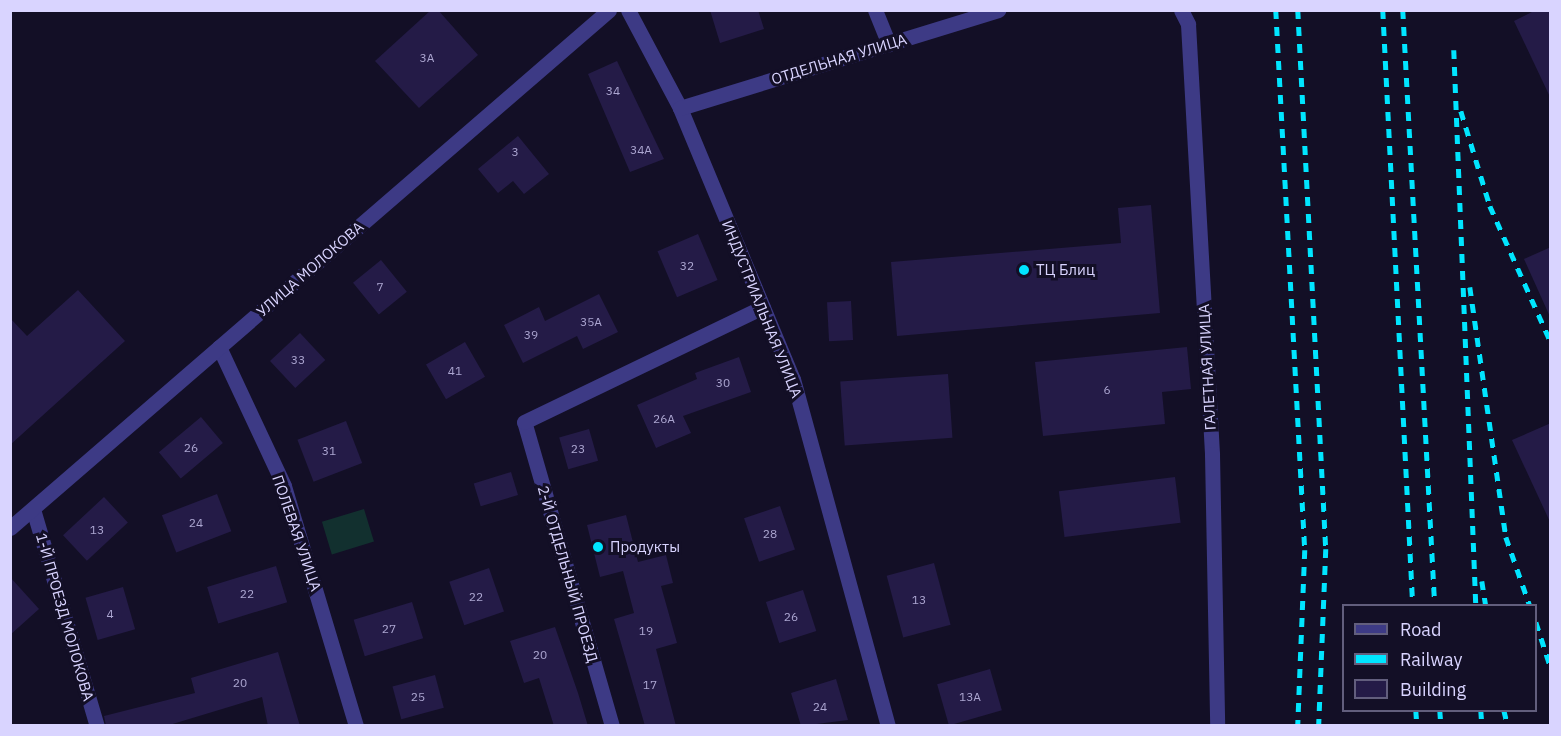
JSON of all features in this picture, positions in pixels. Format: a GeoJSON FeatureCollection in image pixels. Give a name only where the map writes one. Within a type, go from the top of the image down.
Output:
{"type":"FeatureCollection","features":[{"type":"Feature","properties":{"kind":"street","name":"УЛИЦА МОЛОКОВА"},"geometry":{"type":"LineString","coordinates":[[10,528],[609,10]]}},
{"type":"Feature","properties":{"kind":"street","name":"ИНДУСТРИАЛЬНАЯ УЛИЦА"},"geometry":{"type":"LineString","coordinates":[[628,10],[680,108],[793,379],[888,726]]}},
{"type":"Feature","properties":{"kind":"street"},"geometry":{"type":"LineString","coordinates":[[875,10],[889,44]]}},
{"type":"Feature","properties":{"kind":"street","name":"ОТДЕЛЬНАЯ УЛИЦА"},"geometry":{"type":"LineString","coordinates":[[680,108],[998,10]]}},
{"type":"Feature","properties":{"kind":"street","name":"ГАЛЕТНАЯ УЛИЦА"},"geometry":{"type":"LineString","coordinates":[[1181,10],[1188,24],[1212,454],[1217,726]]}},
{"type":"Feature","properties":{"kind":"street","name":"2-Й ОТДЕЛЬНЫЙ ПРОЕЗД"},"geometry":{"type":"LineString","coordinates":[[612,726],[524,422],[763,307]]}},
{"type":"Feature","properties":{"kind":"street","name":"ПОЛЕВАЯ УЛИЦА"},"geometry":{"type":"LineString","coordinates":[[219,347],[284,486],[356,726]]}},
{"type":"Feature","properties":{"kind":"street","name":"1-Й ПРОЕЗД МОЛОКОВА"},"geometry":{"type":"LineString","coordinates":[[33,509],[97,726]]}},
{"type":"Feature","properties":{"kind":"green space"},"geometry":{"type":"Polygon","coordinates":[[[364,509],[374,542],[332,554],[322,522],[364,509]]]}},
{"type":"Feature","properties":{"kind":"building"},"geometry":{"type":"Polygon","coordinates":[[[431,10],[438,10],[478,55],[419,108],[375,61],[431,10]]]}},
{"type":"Feature","properties":{"kind":"building"},"geometry":{"type":"Polygon","coordinates":[[[710,10],[758,10],[764,29],[720,43],[710,10]]]}},
{"type":"Feature","properties":{"kind":"building"},"geometry":{"type":"Polygon","coordinates":[[[1536,10],[1551,10],[1551,99],[1514,21],[1536,10]]]}},
{"type":"Feature","properties":{"kind":"building"},"geometry":{"type":"Polygon","coordinates":[[[617,61],[664,159],[630,172],[588,74],[617,61]]]}},
{"type":"Feature","properties":{"kind":"building"},"geometry":{"type":"Polygon","coordinates":[[[518,136],[549,174],[524,194],[513,181],[498,193],[478,169],[518,136]]]}},
{"type":"Feature","properties":{"kind":"building","name":"ТЦ Блиц"},"geometry":{"type":"Polygon","coordinates":[[[1151,205],[1160,313],[897,336],[891,262],[1121,243],[1118,208],[1151,205]]]}},
{"type":"Feature","properties":{"kind":"building"},"geometry":{"type":"Polygon","coordinates":[[[698,234],[718,280],[677,297],[657,251],[698,234]]]}},
{"type":"Feature","properties":{"kind":"building"},"geometry":{"type":"Polygon","coordinates":[[[1551,247],[1551,319],[1524,259],[1551,247]]]}},
{"type":"Feature","properties":{"kind":"building"},"geometry":{"type":"Polygon","coordinates":[[[381,260],[407,292],[379,315],[353,283],[381,260]]]}},
{"type":"Feature","properties":{"kind":"building"},"geometry":{"type":"Polygon","coordinates":[[[78,290],[125,341],[10,445],[10,318],[27,336],[78,290]]]}},
{"type":"Feature","properties":{"kind":"building"},"geometry":{"type":"Polygon","coordinates":[[[599,294],[618,332],[583,349],[577,336],[523,363],[504,325],[539,307],[545,321],[599,294]]]}},
{"type":"Feature","properties":{"kind":"building"},"geometry":{"type":"Polygon","coordinates":[[[851,301],[853,340],[829,341],[827,302],[851,301]]]}},
{"type":"Feature","properties":{"kind":"building"},"geometry":{"type":"Polygon","coordinates":[[[300,333],[325,360],[295,388],[270,361],[300,333]]]}},
{"type":"Feature","properties":{"kind":"building"},"geometry":{"type":"Polygon","coordinates":[[[465,342],[485,377],[446,399],[426,364],[465,342]]]}},
{"type":"Feature","properties":{"kind":"building"},"geometry":{"type":"Polygon","coordinates":[[[1187,347],[1191,389],[1162,392],[1165,424],[1043,436],[1035,362],[1187,347]]]}},
{"type":"Feature","properties":{"kind":"building"},"geometry":{"type":"Polygon","coordinates":[[[739,357],[751,392],[683,416],[691,433],[656,448],[637,405],[697,379],[695,373],[739,357]]]}},
{"type":"Feature","properties":{"kind":"building"},"geometry":{"type":"Polygon","coordinates":[[[948,374],[952,438],[845,445],[840,382],[948,374]]]}},
{"type":"Feature","properties":{"kind":"building"},"geometry":{"type":"Polygon","coordinates":[[[201,417],[223,443],[181,478],[159,452],[201,417]]]}},
{"type":"Feature","properties":{"kind":"building"},"geometry":{"type":"Polygon","coordinates":[[[346,421],[362,463],[314,482],[297,440],[346,421]]]}},
{"type":"Feature","properties":{"kind":"building"},"geometry":{"type":"Polygon","coordinates":[[[1551,423],[1551,524],[1512,440],[1551,423]]]}},
{"type":"Feature","properties":{"kind":"building"},"geometry":{"type":"Polygon","coordinates":[[[589,429],[598,461],[568,469],[559,438],[589,429]]]}},
{"type":"Feature","properties":{"kind":"building"},"geometry":{"type":"Polygon","coordinates":[[[511,472],[518,495],[481,506],[474,483],[511,472]]]}},
{"type":"Feature","properties":{"kind":"building"},"geometry":{"type":"Polygon","coordinates":[[[1175,477],[1181,523],[1064,537],[1059,491],[1175,477]]]}},
{"type":"Feature","properties":{"kind":"building"},"geometry":{"type":"Polygon","coordinates":[[[217,494],[231,531],[176,552],[162,515],[217,494]]]}},
{"type":"Feature","properties":{"kind":"building"},"geometry":{"type":"Polygon","coordinates":[[[104,497],[128,523],[87,561],[63,535],[104,497]]]}},
{"type":"Feature","properties":{"kind":"building"},"geometry":{"type":"Polygon","coordinates":[[[780,506],[795,549],[759,562],[744,518],[780,506]]]}},
{"type":"Feature","properties":{"kind":"building"},"geometry":{"type":"Polygon","coordinates":[[[626,515],[638,562],[666,555],[673,583],[661,586],[677,643],[656,649],[676,726],[645,726],[614,619],[634,613],[623,571],[600,577],[587,525],[626,515]]]}},
{"type":"Feature","properties":{"kind":"building"},"geometry":{"type":"Polygon","coordinates":[[[934,563],[951,625],[903,638],[887,576],[934,563]]]}},
{"type":"Feature","properties":{"kind":"building"},"geometry":{"type":"Polygon","coordinates":[[[276,566],[287,602],[218,623],[207,587],[276,566]]]}},
{"type":"Feature","properties":{"kind":"building"},"geometry":{"type":"Polygon","coordinates":[[[489,568],[504,611],[464,625],[449,582],[489,568]]]}},
{"type":"Feature","properties":{"kind":"building"},"geometry":{"type":"Polygon","coordinates":[[[10,577],[39,609],[10,635],[10,577]]]}},
{"type":"Feature","properties":{"kind":"building"},"geometry":{"type":"Polygon","coordinates":[[[123,587],[135,629],[98,640],[86,598],[123,587]]]}},
{"type":"Feature","properties":{"kind":"building"},"geometry":{"type":"Polygon","coordinates":[[[803,590],[816,631],[779,643],[766,602],[803,590]]]}},
{"type":"Feature","properties":{"kind":"building"},"geometry":{"type":"Polygon","coordinates":[[[412,602],[423,638],[365,656],[354,620],[412,602]]]}},
{"type":"Feature","properties":{"kind":"building"},"geometry":{"type":"Polygon","coordinates":[[[555,627],[588,726],[554,726],[539,678],[524,683],[510,641],[555,627]]]}},
{"type":"Feature","properties":{"kind":"building"},"geometry":{"type":"Polygon","coordinates":[[[278,652],[300,726],[268,726],[262,697],[166,726],[106,726],[104,716],[195,693],[191,678],[278,652]]]}},
{"type":"Feature","properties":{"kind":"building"},"geometry":{"type":"Polygon","coordinates":[[[990,669],[1002,710],[949,725],[937,684],[990,669]]]}},
{"type":"Feature","properties":{"kind":"building"},"geometry":{"type":"Polygon","coordinates":[[[435,675],[444,708],[401,719],[392,686],[435,675]]]}},
{"type":"Feature","properties":{"kind":"building"},"geometry":{"type":"Polygon","coordinates":[[[836,679],[848,720],[801,726],[791,693],[836,679]]]}},
{"type":"Feature","properties":{"kind":"railway"},"geometry":{"type":"LineString","coordinates":[[1276,10],[1305,550],[1298,726]]}},
{"type":"Feature","properties":{"kind":"railway"},"geometry":{"type":"LineString","coordinates":[[1298,10],[1326,549],[1319,726]]}},
{"type":"Feature","properties":{"kind":"railway"},"geometry":{"type":"LineString","coordinates":[[1383,10],[1413,604]]}},
{"type":"Feature","properties":{"kind":"railway"},"geometry":{"type":"LineString","coordinates":[[1403,10],[1435,604]]}},
{"type":"Feature","properties":{"kind":"railway"},"geometry":{"type":"LineString","coordinates":[[1454,50],[1476,604]]}},
{"type":"Feature","properties":{"kind":"railway"},"geometry":{"type":"LineString","coordinates":[[1461,111],[1490,206],[1550,340]]}},
{"type":"Feature","properties":{"kind":"railway"},"geometry":{"type":"LineString","coordinates":[[1470,287],[1506,537],[1529,604]]}},
{"type":"Feature","properties":{"kind":"railway"},"geometry":{"type":"LineString","coordinates":[[1482,581],[1486,604]]}},
{"type":"Feature","properties":{"kind":"railway"},"geometry":{"type":"LineString","coordinates":[[1537,625],[1550,665]]}},
{"type":"Feature","properties":{"kind":"railway"},"geometry":{"type":"LineString","coordinates":[[1416,712],[1417,726]]}},
{"type":"Feature","properties":{"kind":"railway"},"geometry":{"type":"LineString","coordinates":[[1440,712],[1441,726]]}},
{"type":"Feature","properties":{"kind":"railway"},"geometry":{"type":"LineString","coordinates":[[1481,712],[1482,726]]}},
{"type":"Feature","properties":{"kind":"railway"},"geometry":{"type":"LineString","coordinates":[[1504,712],[1508,726]]}},
{"type":"Feature","properties":{"kind":"place","name":"ТЦ Блиц"},"geometry":{"type":"Point","coordinates":[1024,270]}},
{"type":"Feature","properties":{"kind":"place","name":"Продукты"},"geometry":{"type":"Point","coordinates":[598,547]}}]}
